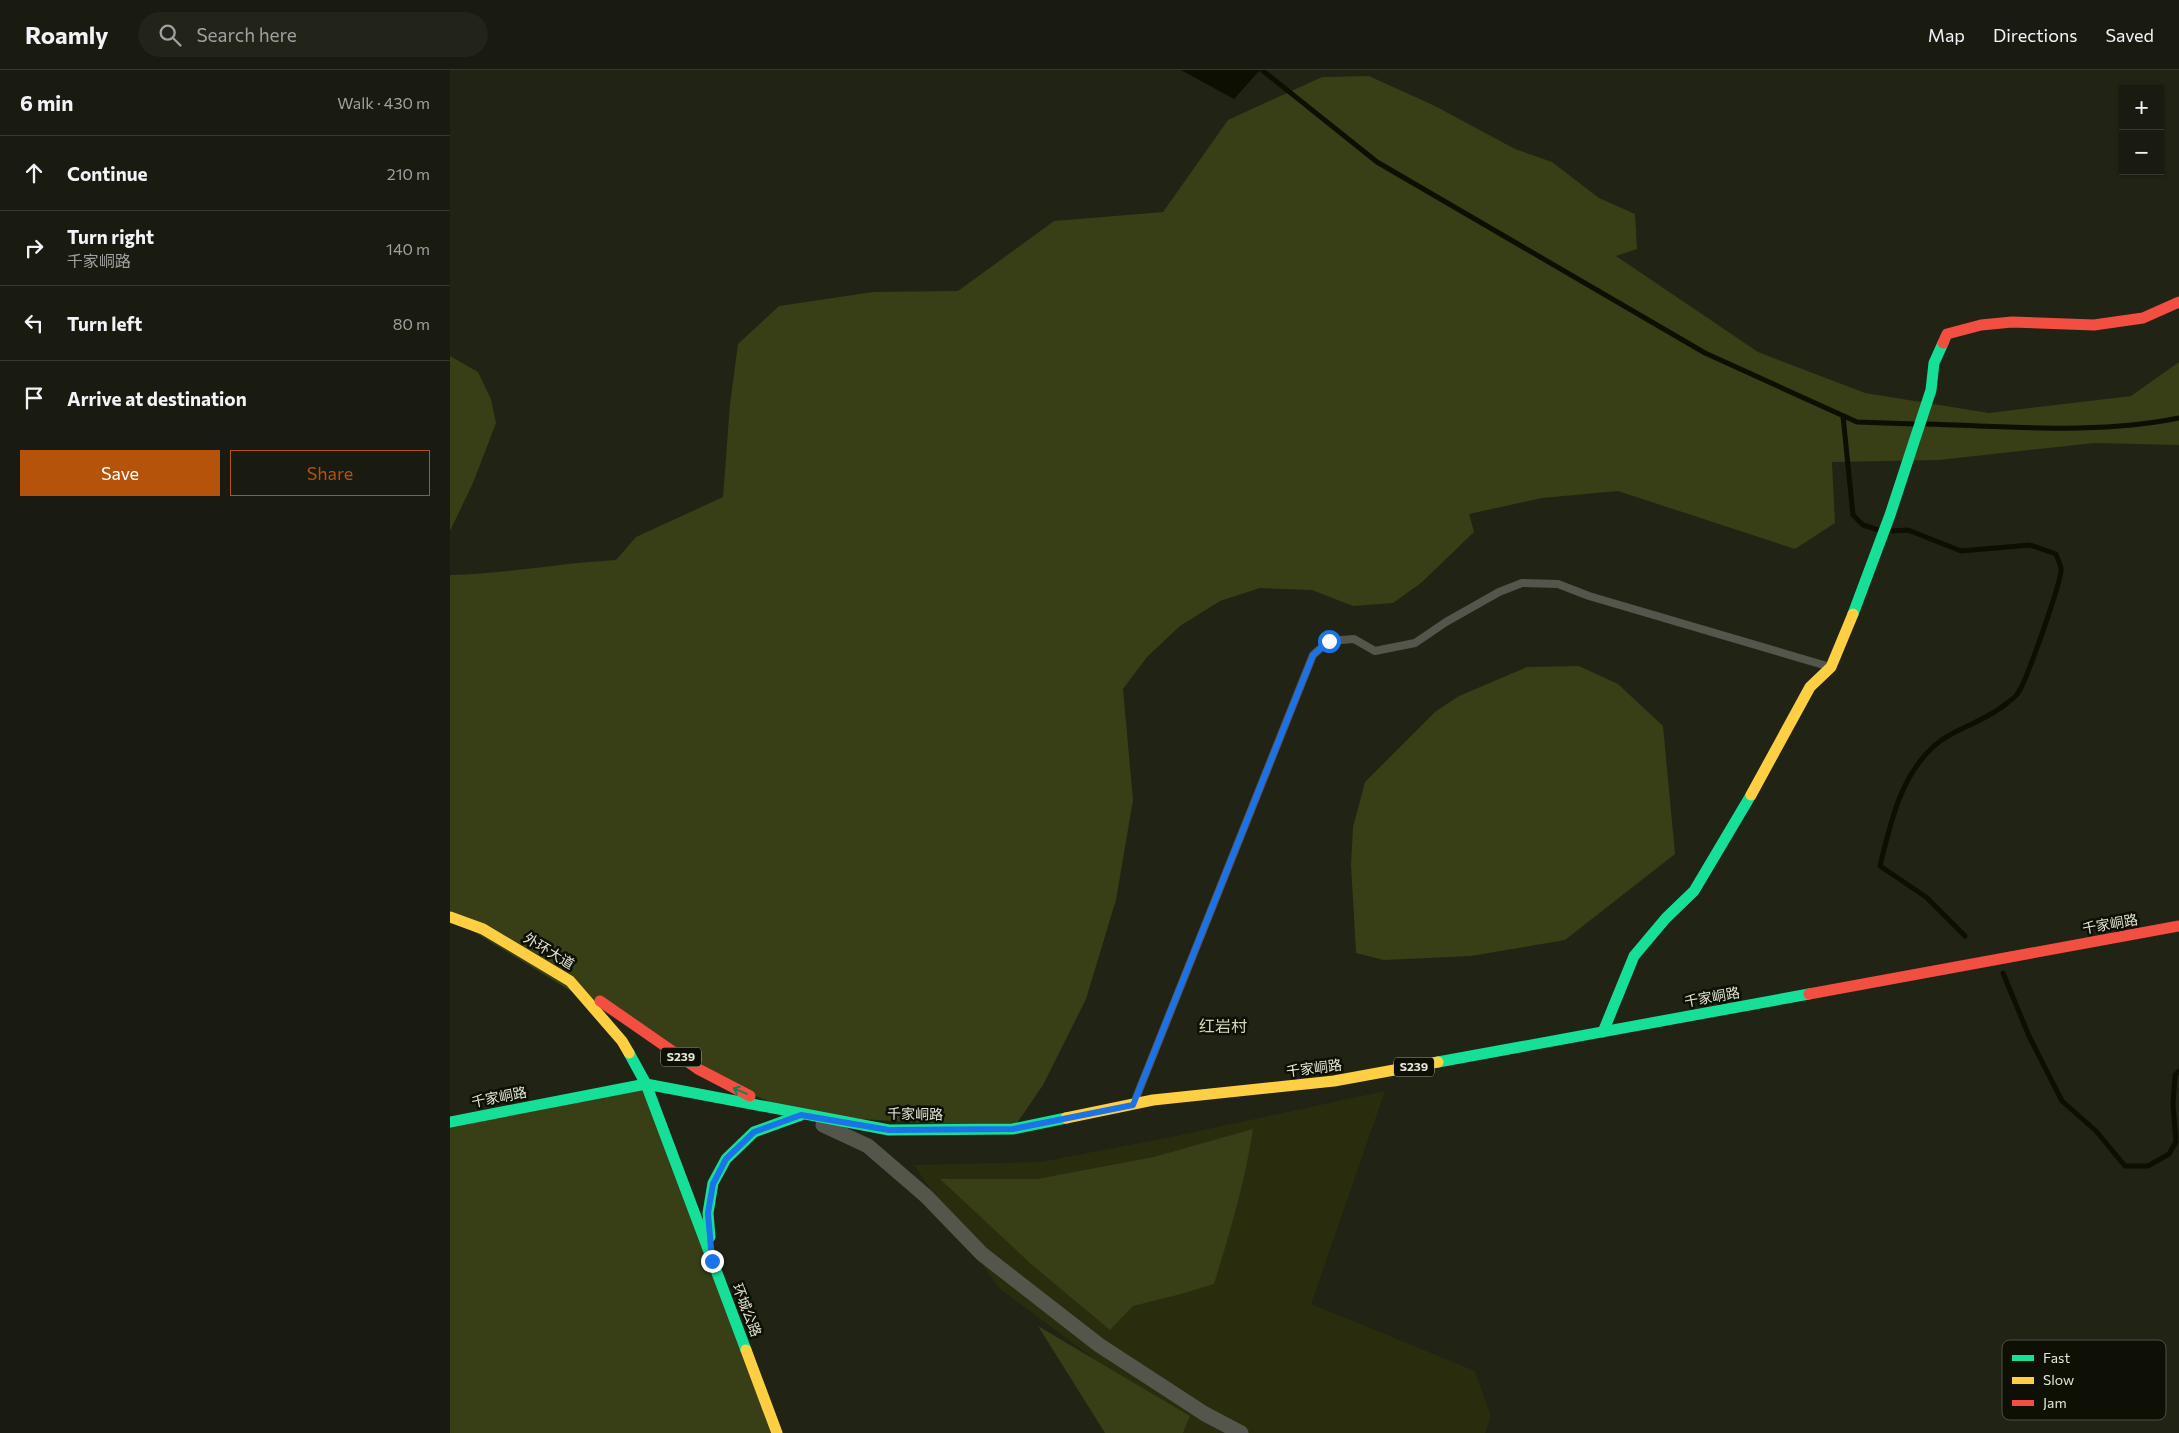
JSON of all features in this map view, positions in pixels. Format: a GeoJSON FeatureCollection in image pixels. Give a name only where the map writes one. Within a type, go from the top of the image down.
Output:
{"type":"FeatureCollection","features":[{"type":"Feature","properties":{"kind":"main road"},"geometry":{"type":"LineString","coordinates":[[1603,1032],[1634,956],[1666,918],[1694,891],[1763,774],[1810,687],[1830,667],[1843,640],[1888,520],[1931,390],[1934,363],[1947,334],[1981,324],[2012,322],[2102,324],[2144,318],[2179,302]]}},
{"type":"Feature","properties":{"kind":"main road","name":"外环大道"},"geometry":{"type":"LineString","coordinates":[[450,917],[483,929],[570,980],[622,1041],[646,1084]]}},
{"type":"Feature","properties":{"kind":"main road","name":"千家峒路"},"geometry":{"type":"LineString","coordinates":[[450,1122],[646,1084],[801,1115],[889,1130],[1013,1129],[1153,1100],[1334,1081],[2179,926]]}},
{"type":"Feature","properties":{"kind":"main road","name":"S239"},"geometry":{"type":"LineString","coordinates":[[570,980],[698,1070],[737,1091],[801,1115]]}},
{"type":"Feature","properties":{"kind":"main road","name":"环城公路"},"geometry":{"type":"LineString","coordinates":[[646,1084],[777,1433]]}},
{"type":"Feature","properties":{"kind":"main road"},"geometry":{"type":"LineString","coordinates":[[712,1261],[708,1213],[713,1184],[726,1159],[754,1132],[801,1115]]}},
{"type":"Feature","properties":{"kind":"street"},"geometry":{"type":"LineString","coordinates":[[801,1115],[868,1146],[926,1196],[982,1254],[1049,1308],[1099,1345],[1205,1414],[1241,1433]]}},
{"type":"Feature","properties":{"kind":"lane"},"geometry":{"type":"LineString","coordinates":[[1133,1105],[1313,655],[1329,641],[1354,639],[1375,651],[1415,643],[1446,622],[1499,592],[1522,583],[1558,584],[1588,596],[1830,667]]}},
{"type":"Feature","properties":{"kind":"shaded area"},"geometry":{"type":"Polygon","coordinates":[[[1181,70],[1260,70],[1234,99],[1181,70]]]}},
{"type":"Feature","properties":{"kind":"shaded area"},"geometry":{"type":"Polygon","coordinates":[[[1369,76],[1435,106],[1515,149],[1552,162],[1599,198],[1635,214],[1637,249],[1616,256],[1758,352],[1865,393],[1989,413],[2131,396],[2179,362],[2179,445],[2094,443],[1939,460],[1832,462],[1835,523],[1795,549],[1618,491],[1542,498],[1469,514],[1474,532],[1421,583],[1393,603],[1353,606],[1312,590],[1260,588],[1220,601],[1180,626],[1147,657],[1123,689],[1133,800],[1116,900],[1086,999],[1043,1085],[1013,1129],[801,1115],[711,1077],[450,917],[450,575],[492,573],[616,560],[636,537],[723,497],[730,404],[738,344],[779,306],[873,292],[958,291],[1054,221],[1163,212],[1228,120],[1322,77],[1369,76]]]}},
{"type":"Feature","properties":{"kind":"shaded area"},"geometry":{"type":"Polygon","coordinates":[[[450,356],[478,372],[491,399],[496,423],[473,483],[450,531],[450,356]]]}},
{"type":"Feature","properties":{"kind":"shaded area"},"geometry":{"type":"Polygon","coordinates":[[[1579,666],[1618,684],[1663,726],[1675,854],[1565,940],[1471,956],[1384,960],[1356,953],[1351,865],[1353,827],[1365,782],[1435,712],[1459,696],[1527,667],[1579,666]]]}},
{"type":"Feature","properties":{"kind":"shaded area"},"geometry":{"type":"Polygon","coordinates":[[[646,1084],[777,1433],[450,1433],[450,1122],[646,1084]]]}},
{"type":"Feature","properties":{"kind":"shaded area"},"geometry":{"type":"Polygon","coordinates":[[[1385,1091],[1311,1304],[1475,1371],[1491,1417],[1485,1433],[1183,1433],[1190,1416],[1094,1359],[999,1288],[914,1165],[1041,1162],[1171,1137],[1385,1091]]]}},
{"type":"Feature","properties":{"kind":"shaded area"},"geometry":{"type":"Polygon","coordinates":[[[1253,1129],[1241,1188],[1214,1284],[1133,1306],[1110,1330],[1031,1264],[940,1179],[1037,1179],[1154,1157],[1253,1129]]]}},
{"type":"Feature","properties":{"kind":"shaded area"},"geometry":{"type":"Polygon","coordinates":[[[1038,1326],[1190,1416],[1183,1433],[1105,1433],[1038,1326]]]}},
{"type":"Feature","properties":{"kind":"waterway"},"geometry":{"type":"LineString","coordinates":[[1262,70],[1377,162],[1705,353],[1857,422],[1914,424]]}},
{"type":"Feature","properties":{"kind":"waterway"},"geometry":{"type":"LineString","coordinates":[[1843,416],[1853,515],[1863,525],[1879,530]]}},
{"type":"Feature","properties":{"kind":"waterway"},"geometry":{"type":"LineString","coordinates":[[1925,424],[2084,428],[2148,423],[2179,418]]}},
{"type":"Feature","properties":{"kind":"waterway"},"geometry":{"type":"LineString","coordinates":[[1890,531],[1908,530],[1961,551],[2030,545],[2056,554],[2061,568],[2043,630],[2017,694],[1989,716],[1959,730],[1933,747],[1912,772],[1892,818],[1880,866],[1926,897],[1965,936]]}},
{"type":"Feature","properties":{"kind":"waterway"},"geometry":{"type":"LineString","coordinates":[[2003,973],[2029,1036],[2062,1101],[2096,1131],[2125,1166],[2148,1166],[2169,1154],[2176,1142],[2173,1104],[2175,1075],[2179,1071]]}},
{"type":"Feature","properties":{"kind":"traffic: fast"},"geometry":{"type":"LineString","coordinates":[[1853,614],[1890,515],[1931,390],[1934,363],[1943,343]]}},
{"type":"Feature","properties":{"kind":"traffic: fast"},"geometry":{"type":"LineString","coordinates":[[1603,1032],[1634,956],[1666,918],[1694,891],[1751,795]]}},
{"type":"Feature","properties":{"kind":"traffic: fast"},"geometry":{"type":"LineString","coordinates":[[1438,1062],[1809,994]]}},
{"type":"Feature","properties":{"kind":"traffic: fast"},"geometry":{"type":"LineString","coordinates":[[629,1053],[646,1084],[889,1130],[1013,1129],[1066,1118]]}},
{"type":"Feature","properties":{"kind":"traffic: fast"},"geometry":{"type":"LineString","coordinates":[[450,1122],[646,1084],[746,1350]]}},
{"type":"Feature","properties":{"kind":"traffic: fast"},"geometry":{"type":"LineString","coordinates":[[710,1237],[708,1213],[713,1183],[726,1159],[754,1132],[801,1115]]}},
{"type":"Feature","properties":{"kind":"traffic: slow"},"geometry":{"type":"LineString","coordinates":[[1751,795],[1810,687],[1831,667],[1853,614]]}},
{"type":"Feature","properties":{"kind":"traffic: slow"},"geometry":{"type":"LineString","coordinates":[[450,917],[483,929],[570,981],[622,1041],[629,1053]]}},
{"type":"Feature","properties":{"kind":"traffic: slow"},"geometry":{"type":"LineString","coordinates":[[1066,1118],[1153,1100],[1334,1081],[1438,1062]]}},
{"type":"Feature","properties":{"kind":"traffic: slow"},"geometry":{"type":"LineString","coordinates":[[746,1350],[777,1433]]}},
{"type":"Feature","properties":{"kind":"traffic: jam"},"geometry":{"type":"LineString","coordinates":[[1943,343],[1947,334],[1981,325],[2012,322],[2094,325],[2143,318],[2179,302]]}},
{"type":"Feature","properties":{"kind":"traffic: jam"},"geometry":{"type":"LineString","coordinates":[[1809,994],[2179,926]]}},
{"type":"Feature","properties":{"kind":"traffic: jam"},"geometry":{"type":"LineString","coordinates":[[600,1001],[698,1069],[750,1096]]}},
{"type":"Feature","properties":{"kind":"district","name":"红岩村"},"geometry":{"type":"Point","coordinates":[1223,1026]}},
{"type":"Feature","properties":{"kind":"route"},"geometry":{"type":"LineString","coordinates":[[712,1261],[708,1213],[713,1184],[726,1159],[754,1132],[801,1115],[889,1130],[1013,1129],[1133,1105],[1313,655],[1329,641]]}}]}
